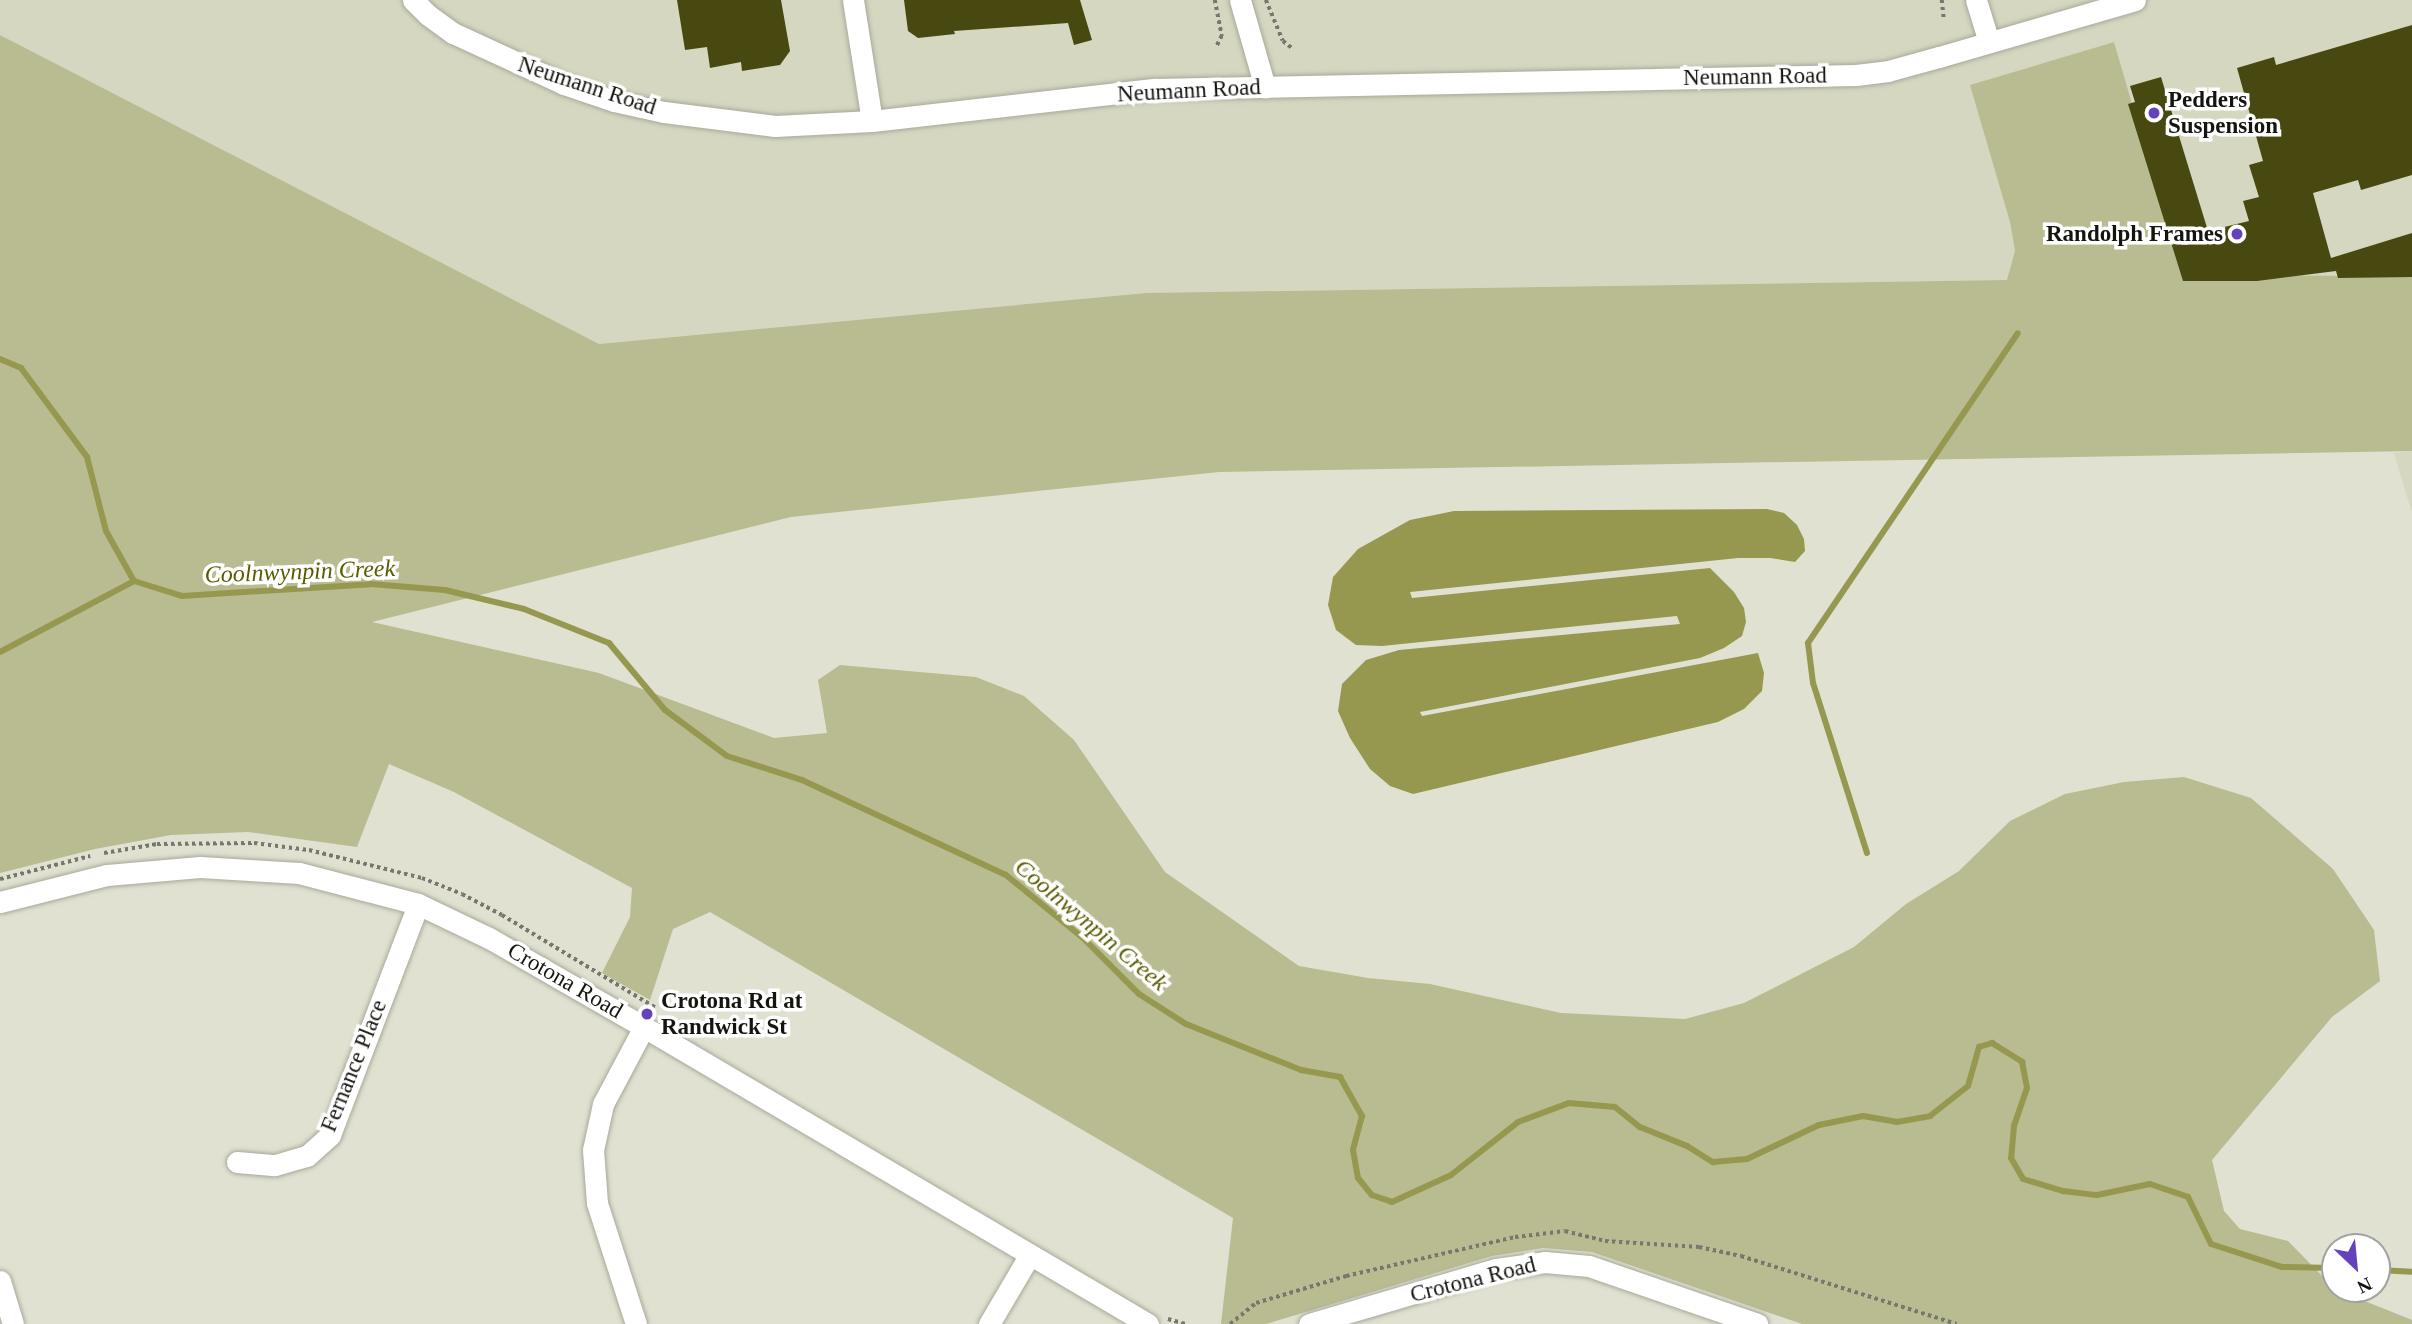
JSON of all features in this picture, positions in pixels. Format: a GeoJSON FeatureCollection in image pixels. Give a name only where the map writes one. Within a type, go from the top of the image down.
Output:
{"type":"FeatureCollection","features":[{"type":"Feature","properties":{"kind":"street","name":"Neumann Road"},"geometry":{"type":"LineString","coordinates":[[413,0],[428,15],[482,48],[552,79],[614,101],[715,120],[775,125],[873,121],[1155,89],[1856,75],[1888,71],[2135,0]]}},
{"type":"Feature","properties":{"kind":"street"},"geometry":{"type":"LineString","coordinates":[[853,0],[873,121]]}},
{"type":"Feature","properties":{"kind":"street"},"geometry":{"type":"LineString","coordinates":[[1240,0],[1265,87]]}},
{"type":"Feature","properties":{"kind":"street"},"geometry":{"type":"LineString","coordinates":[[1976,0],[1989,43]]}},
{"type":"Feature","properties":{"kind":"street","name":"Crotona Road"},"geometry":{"type":"LineString","coordinates":[[0,902],[107,875],[200,866],[299,873],[418,904],[489,938],[644,1027],[1148,1324]]}},
{"type":"Feature","properties":{"kind":"street","name":"Fernance Place"},"geometry":{"type":"LineString","coordinates":[[237,1162],[275,1165],[307,1156],[330,1135],[418,904]]}},
{"type":"Feature","properties":{"kind":"street"},"geometry":{"type":"LineString","coordinates":[[636,1324],[597,1203],[593,1150],[603,1104],[644,1027]]}},
{"type":"Feature","properties":{"kind":"street"},"geometry":{"type":"LineString","coordinates":[[989,1324],[1029,1256]]}},
{"type":"Feature","properties":{"kind":"street","name":"Crotona Road"},"geometry":{"type":"LineString","coordinates":[[1309,1324],[1496,1269],[1545,1262],[1589,1266],[1726,1319],[1757,1324]]}},
{"type":"Feature","properties":{"kind":"street"},"geometry":{"type":"LineString","coordinates":[[0,1281],[13,1324]]}},
{"type":"Feature","properties":{"kind":"path"},"geometry":{"type":"LineString","coordinates":[[1215,0],[1222,36],[1216,48]]}},
{"type":"Feature","properties":{"kind":"path"},"geometry":{"type":"LineString","coordinates":[[1266,0],[1283,41],[1292,48]]}},
{"type":"Feature","properties":{"kind":"path"},"geometry":{"type":"LineString","coordinates":[[1942,0],[1944,20]]}},
{"type":"Feature","properties":{"kind":"shaded area"},"geometry":{"type":"Polygon","coordinates":[[[0,0],[2412,0],[2412,276],[2182,275],[2114,42],[1971,85],[2010,222],[2015,251],[2008,280],[1146,293],[599,344],[0,35],[0,0]]]}},
{"type":"Feature","properties":{"kind":"shaded area"},"geometry":{"type":"Polygon","coordinates":[[[0,35],[599,344],[1146,293],[2007,280],[2015,251],[2010,222],[1970,85],[2114,42],[2182,275],[2412,276],[2412,451],[1219,472],[791,517],[372,622],[599,673],[774,738],[827,733],[818,680],[840,665],[976,677],[1024,696],[1074,740],[1165,872],[1299,966],[1368,978],[1430,984],[1561,1013],[1685,1019],[1744,1003],[1854,947],[1906,904],[1959,871],[2010,821],[2065,794],[2124,782],[2184,777],[2251,798],[2333,869],[2374,930],[2380,981],[2332,1017],[2212,1160],[2224,1211],[2240,1229],[2288,1241],[2321,1275],[2321,1303],[2370,1303],[2412,1320],[2412,1324],[1802,1324],[1592,1252],[1543,1248],[1492,1256],[1266,1324],[1221,1324],[1233,1218],[710,912],[673,929],[650,1000],[602,973],[630,917],[632,888],[454,792],[389,764],[357,847],[248,832],[171,835],[95,849],[0,873],[0,35]]]}},
{"type":"Feature","properties":{"kind":"shaded area"},"geometry":{"type":"Polygon","coordinates":[[[2412,451],[2412,513],[2394,453],[2412,451]]]}},
{"type":"Feature","properties":{"kind":"shaded area"},"geometry":{"type":"Polygon","coordinates":[[[1767,509],[1784,513],[1797,525],[1804,539],[1805,551],[1795,562],[1770,558],[1738,558],[1410,592],[1412,598],[1710,568],[1734,592],[1744,608],[1746,622],[1742,636],[1724,648],[1700,658],[1420,712],[1422,716],[1758,653],[1764,673],[1762,691],[1744,709],[1718,722],[1413,794],[1390,786],[1370,769],[1350,738],[1338,711],[1342,684],[1366,660],[1399,650],[1680,624],[1677,616],[1382,646],[1356,645],[1336,630],[1328,605],[1333,577],[1358,549],[1410,520],[1454,511],[1767,509]]]}},
{"type":"Feature","properties":{"kind":"building"},"geometry":{"type":"Polygon","coordinates":[[[677,0],[781,0],[790,51],[780,65],[742,71],[741,62],[710,68],[707,47],[685,50],[677,0]]]}},
{"type":"Feature","properties":{"kind":"building"},"geometry":{"type":"Polygon","coordinates":[[[904,0],[1080,0],[1092,40],[1074,45],[1068,23],[954,31],[955,34],[918,38],[908,31],[904,0]]]}},
{"type":"Feature","properties":{"kind":"building"},"geometry":{"type":"Polygon","coordinates":[[[2412,25],[2412,175],[2361,190],[2358,180],[2313,193],[2331,258],[2412,233],[2412,277],[2338,278],[2336,271],[2257,281],[2183,281],[2128,104],[2135,102],[2130,86],[2161,77],[2208,231],[2249,221],[2243,201],[2259,197],[2249,165],[2263,161],[2237,68],[2274,57],[2276,65],[2412,25]]]}},
{"type":"Feature","properties":{"kind":"waterway"},"geometry":{"type":"LineString","coordinates":[[1867,853],[1813,683],[1808,643],[2018,333]]}},
{"type":"Feature","properties":{"kind":"waterway","name":"Coolnwynpin Creek"},"geometry":{"type":"LineString","coordinates":[[0,359],[21,368],[87,457],[106,531],[134,581],[182,596],[371,584],[445,590],[524,609],[609,643],[665,710],[727,756],[802,780],[1006,875],[1083,938],[1139,994],[1186,1024],[1301,1070],[1340,1077],[1362,1116],[1353,1150],[1358,1178],[1372,1195],[1392,1202],[1451,1175],[1518,1122],[1569,1103],[1615,1107],[1640,1127],[1687,1146],[1713,1162],[1747,1159],[1819,1125],[1863,1116],[1897,1122],[1930,1116],[1968,1086],[1979,1047],[1992,1043],[2022,1062],[2027,1088],[2014,1126],[2011,1158],[2023,1179],[2063,1191],[2097,1195],[2150,1184],[2188,1197],[2211,1244],[2282,1267],[2321,1268]]}},
{"type":"Feature","properties":{"kind":"waterway"},"geometry":{"type":"LineString","coordinates":[[0,652],[134,581]]}},
{"type":"Feature","properties":{"kind":"waterway","name":"Coolnwynpin Creek"},"geometry":{"type":"LineString","coordinates":[[2391,1271],[2412,1272]]}},
{"type":"Feature","properties":{"kind":"place","name":"Pedders Suspension"},"geometry":{"type":"Point","coordinates":[2154,113]}},
{"type":"Feature","properties":{"kind":"place","name":"Randolph Frames"},"geometry":{"type":"Point","coordinates":[2237,234]}},
{"type":"Feature","properties":{"kind":"place","name":"Crotona Rd at Randwick St"},"geometry":{"type":"Point","coordinates":[647,1014]}}]}
